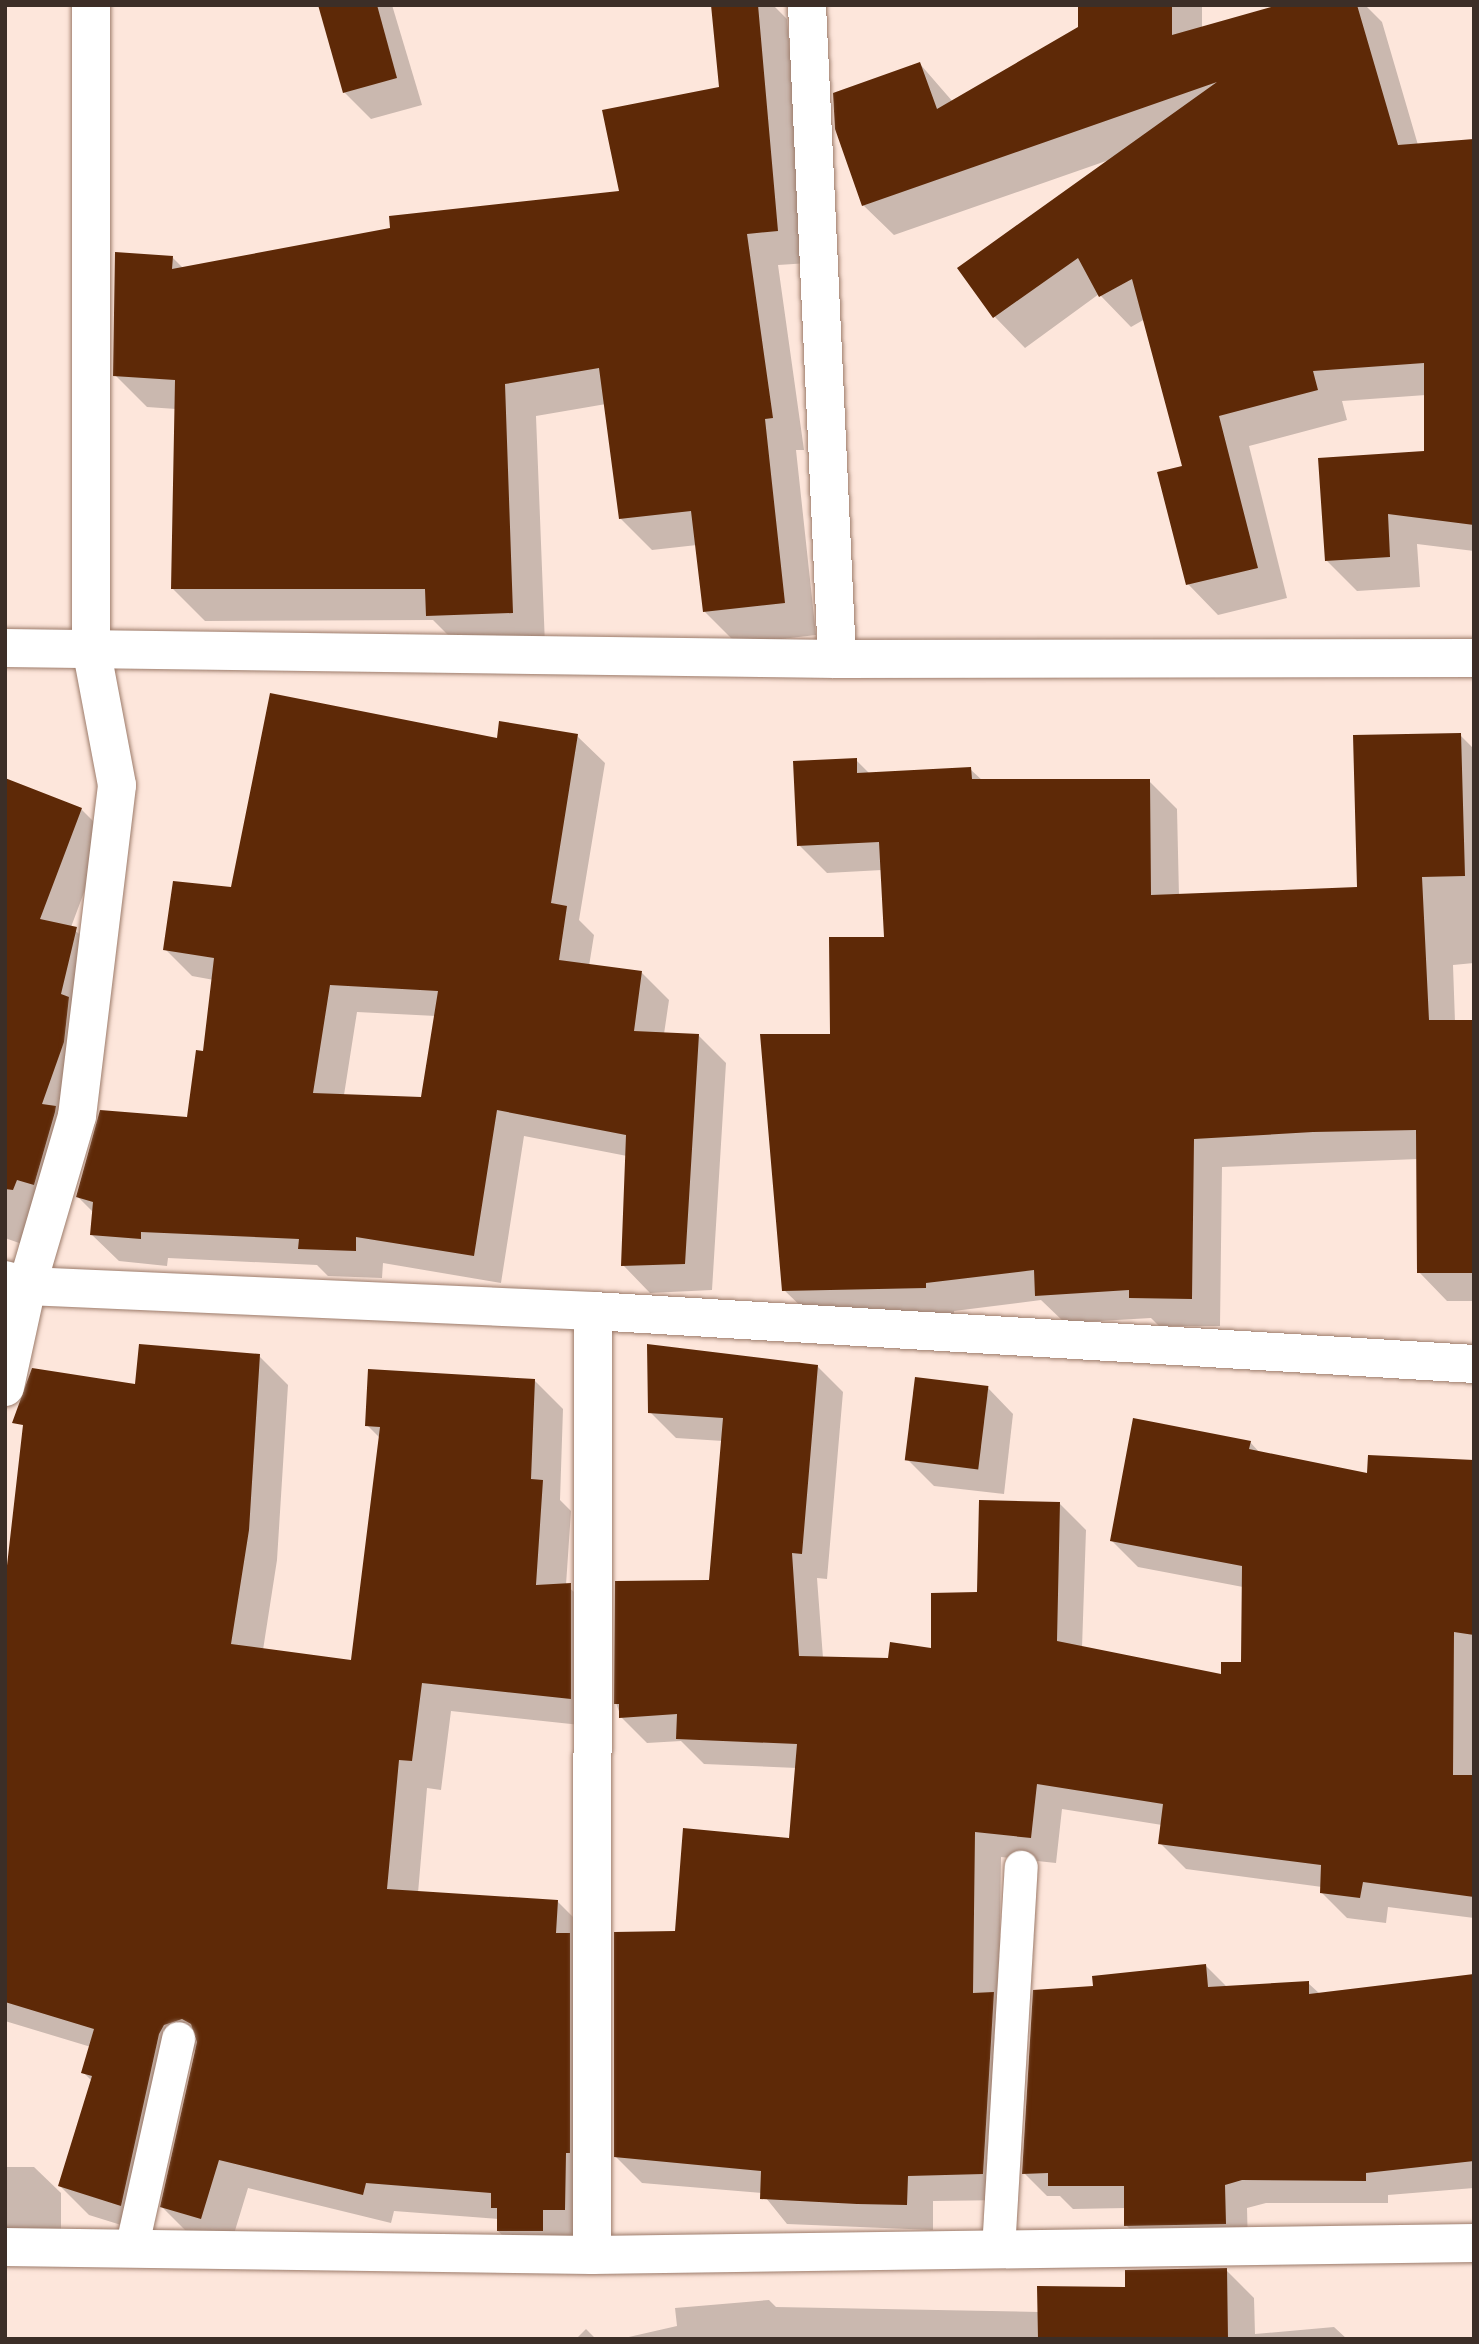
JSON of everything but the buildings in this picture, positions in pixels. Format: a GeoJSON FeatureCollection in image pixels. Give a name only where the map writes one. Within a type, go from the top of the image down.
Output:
{"type":"FeatureCollection","features":[{"type":"Feature","properties":{"kind":"street"},"geometry":{"type":"LineString","coordinates":[[5,1387],[16,1283],[77,1116],[117,785],[91,647],[91,5]]}},
{"type":"Feature","properties":{"kind":"street"},"geometry":{"type":"LineString","coordinates":[[807,5],[837,659]]}},
{"type":"Feature","properties":{"kind":"street"},"geometry":{"type":"LineString","coordinates":[[5,648],[91,647],[837,659],[1474,658]]}},
{"type":"Feature","properties":{"kind":"street"},"geometry":{"type":"LineString","coordinates":[[16,1283],[593,1311],[1474,1364]]}},
{"type":"Feature","properties":{"kind":"street"},"geometry":{"type":"LineString","coordinates":[[592,2255],[593,1311]]}},
{"type":"Feature","properties":{"kind":"street"},"geometry":{"type":"LineString","coordinates":[[5,2247],[592,2255],[1474,2242]]}},
{"type":"Feature","properties":{"kind":"lane"},"geometry":{"type":"LineString","coordinates":[[998,2249],[1021,1867]]}},
{"type":"Feature","properties":{"kind":"lane"},"geometry":{"type":"LineString","coordinates":[[131,2249],[178,2038]]}}]}
